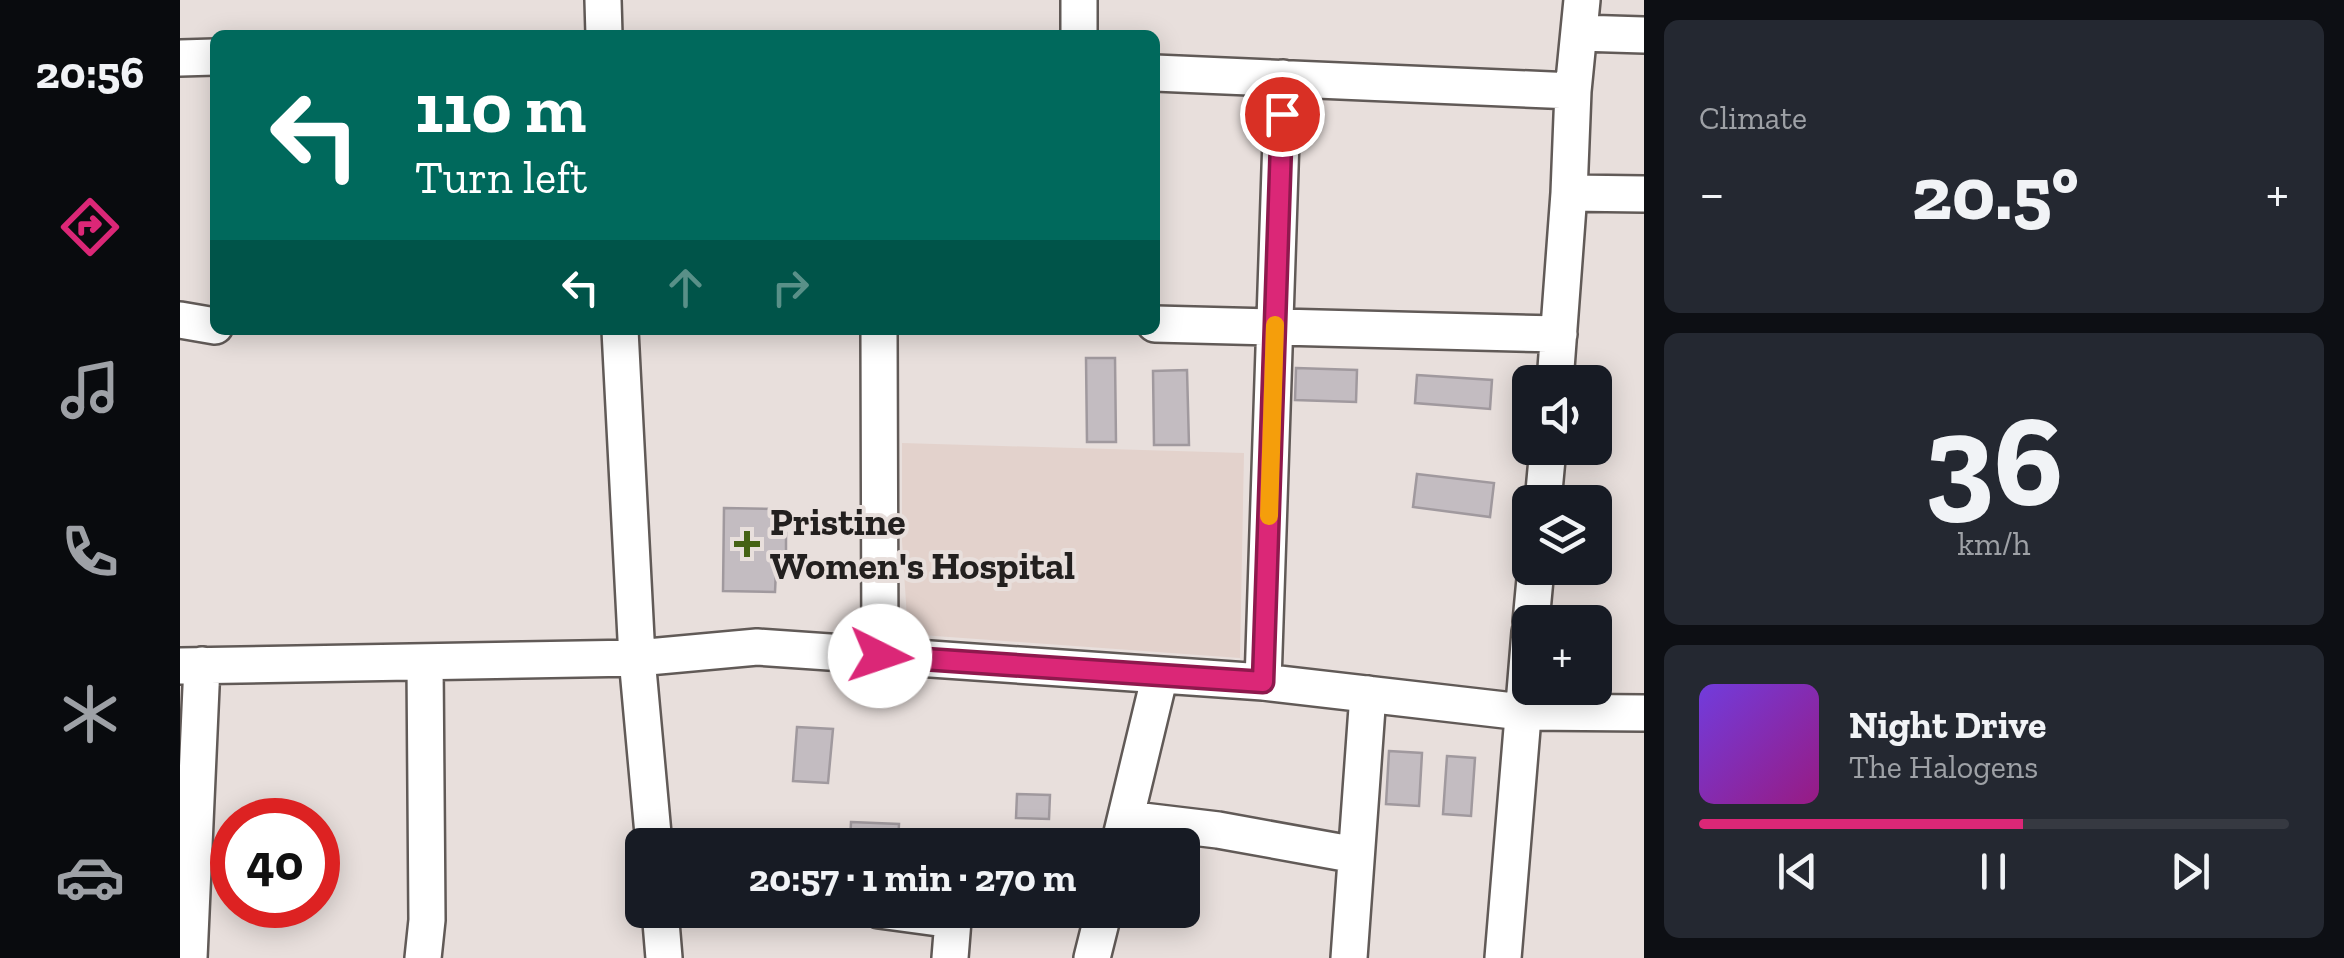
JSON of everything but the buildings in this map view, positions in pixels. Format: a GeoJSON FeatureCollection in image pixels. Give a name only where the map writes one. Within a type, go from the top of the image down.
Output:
{"type":"FeatureCollection","features":[{"type":"Feature","properties":{"kind":"street"},"geometry":{"type":"LineString","coordinates":[[603,0],[604,30]]}},
{"type":"Feature","properties":{"kind":"street"},"geometry":{"type":"LineString","coordinates":[[1079,30],[1080,0]]}},
{"type":"Feature","properties":{"kind":"street"},"geometry":{"type":"LineString","coordinates":[[1556,365],[1580,17],[1644,35]]}},
{"type":"Feature","properties":{"kind":"street"},"geometry":{"type":"LineString","coordinates":[[180,58],[210,57]]}},
{"type":"Feature","properties":{"kind":"street"},"geometry":{"type":"LineString","coordinates":[[1160,73],[1572,91]]}},
{"type":"Feature","properties":{"kind":"street"},"geometry":{"type":"LineString","coordinates":[[1263,682],[1283,78]]}},
{"type":"Feature","properties":{"kind":"street"},"geometry":{"type":"LineString","coordinates":[[1568,193],[1644,194]]}},
{"type":"Feature","properties":{"kind":"street"},"geometry":{"type":"LineString","coordinates":[[180,320],[210,325]]}},
{"type":"Feature","properties":{"kind":"street"},"geometry":{"type":"LineString","coordinates":[[1160,324],[1560,334]]}},
{"type":"Feature","properties":{"kind":"street"},"geometry":{"type":"LineString","coordinates":[[620,335],[637,658],[652,828]]}},
{"type":"Feature","properties":{"kind":"street"},"geometry":{"type":"LineString","coordinates":[[879,335],[880,656]]}},
{"type":"Feature","properties":{"kind":"street"},"geometry":{"type":"LineString","coordinates":[[189,958],[191,666],[637,658],[756,647],[1263,682],[1522,712],[1644,713]]}},
{"type":"Feature","properties":{"kind":"street"},"geometry":{"type":"LineString","coordinates":[[423,958],[428,920],[424,662]]}},
{"type":"Feature","properties":{"kind":"street"},"geometry":{"type":"LineString","coordinates":[[1123,828],[1160,675]]}},
{"type":"Feature","properties":{"kind":"street"},"geometry":{"type":"LineString","coordinates":[[1348,958],[1368,694]]}},
{"type":"Feature","properties":{"kind":"street"},"geometry":{"type":"LineString","coordinates":[[1504,958],[1523,705]]}},
{"type":"Feature","properties":{"kind":"street"},"geometry":{"type":"LineString","coordinates":[[1200,830],[1218,830],[1356,855]]}},
{"type":"Feature","properties":{"kind":"street"},"geometry":{"type":"LineString","coordinates":[[662,928],[664,958]]}},
{"type":"Feature","properties":{"kind":"street"},"geometry":{"type":"LineString","coordinates":[[950,958],[953,928]]}},
{"type":"Feature","properties":{"kind":"street"},"geometry":{"type":"LineString","coordinates":[[1092,958],[1100,928]]}},
{"type":"Feature","properties":{"kind":"shaded area"},"geometry":{"type":"Polygon","coordinates":[[[902,443],[1244,453],[1240,658],[908,634],[902,541],[902,443]]]}},
{"type":"Feature","properties":{"kind":"slow traffic"},"geometry":{"type":"LineString","coordinates":[[1269,516],[1275,325]]}},
{"type":"Feature","properties":{"kind":"place","name":"Pristine Women's Hospital"},"geometry":{"type":"Point","coordinates":[747,544]}},
{"type":"Feature","properties":{"kind":"route"},"geometry":{"type":"LineString","coordinates":[[880,656],[1263,682],[1282,114]]}}]}
